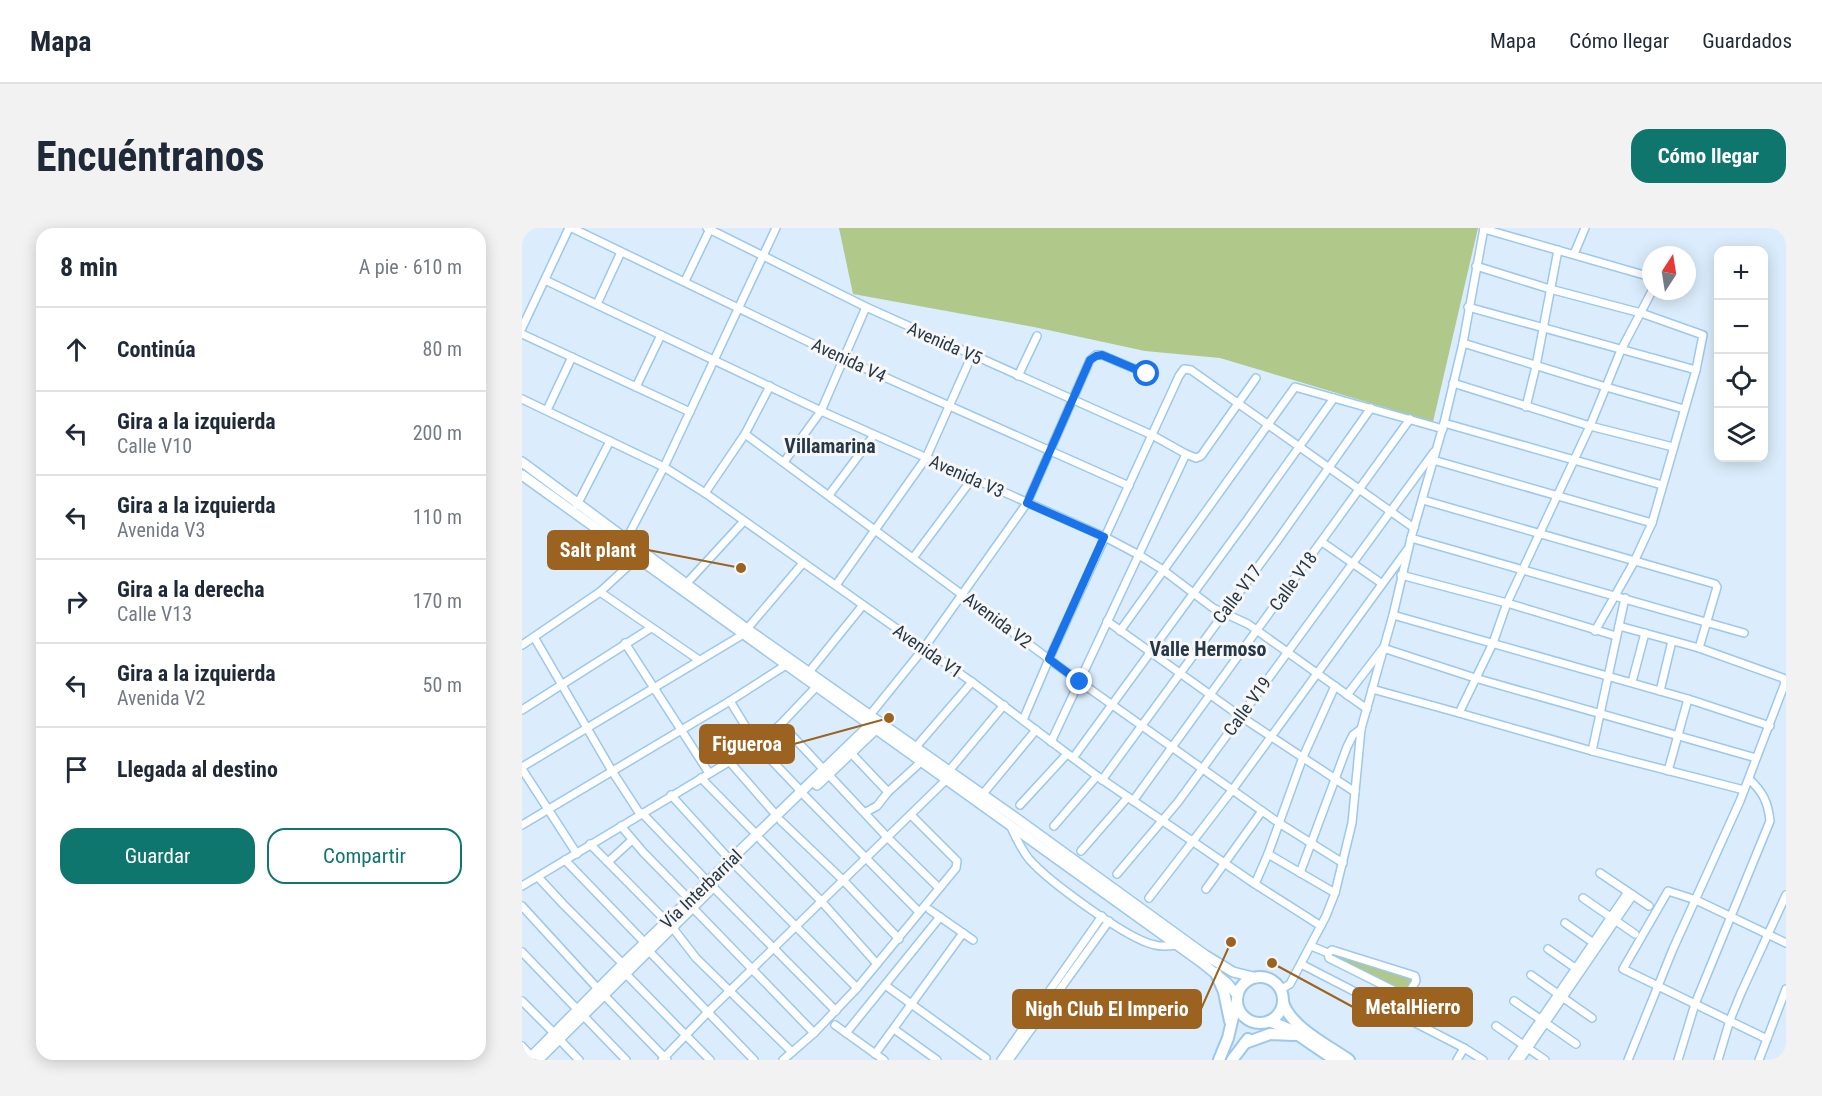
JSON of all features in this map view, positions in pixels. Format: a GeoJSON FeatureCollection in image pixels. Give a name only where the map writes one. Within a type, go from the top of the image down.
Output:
{"type":"FeatureCollection","features":[{"type":"Feature","properties":{"kind":"highway"},"geometry":{"type":"LineString","coordinates":[[1216,973],[1227,1001],[1231,1027]]}},
{"type":"Feature","properties":{"kind":"highway"},"geometry":{"type":"LineString","coordinates":[[1219,1060],[1225,1049],[1238,998],[1245,984],[1257,978],[1268,979],[1282,995],[1285,1008],[1293,1020],[1348,1060]]}},
{"type":"Feature","properties":{"kind":"highway"},"geometry":{"type":"LineString","coordinates":[[1232,1060],[1245,1043],[1279,1013],[1282,995]]}},
{"type":"Feature","properties":{"kind":"highway"},"geometry":{"type":"LineString","coordinates":[[1238,998],[1238,1006],[1245,1017],[1251,1021],[1282,1026],[1335,1060]]}},
{"type":"Feature","properties":{"kind":"highway"},"geometry":{"type":"LineString","coordinates":[[1245,1043],[1270,1034],[1284,1033],[1300,1036]]}},
{"type":"Feature","properties":{"kind":"main road"},"geometry":{"type":"LineString","coordinates":[[522,462],[626,540],[640,555],[687,584],[786,664],[915,748],[947,776],[1010,824],[1216,973],[1238,998]]}},
{"type":"Feature","properties":{"kind":"main road"},"geometry":{"type":"LineString","coordinates":[[522,475],[640,555],[745,632],[809,672],[921,762],[982,795],[1013,816],[1205,955],[1233,972],[1257,978]]}},
{"type":"Feature","properties":{"kind":"main road","name":"Vía Interbarrial"},"geometry":{"type":"LineString","coordinates":[[532,1059],[759,837],[805,796],[826,772],[850,752],[874,723]]}},
{"type":"Feature","properties":{"kind":"main road","name":"Vía Interbarrial"},"geometry":{"type":"LineString","coordinates":[[779,819],[874,723]]}},
{"type":"Feature","properties":{"kind":"street","name":"Avenida V4"},"geometry":{"type":"LineString","coordinates":[[571,228],[844,359],[1129,486]]}},
{"type":"Feature","properties":{"kind":"street"},"geometry":{"type":"LineString","coordinates":[[522,328],[571,228]]}},
{"type":"Feature","properties":{"kind":"street"},"geometry":{"type":"LineString","coordinates":[[626,540],[664,467],[776,228]]}},
{"type":"Feature","properties":{"kind":"street"},"geometry":{"type":"LineString","coordinates":[[1574,254],[1585,228]]}},
{"type":"Feature","properties":{"kind":"street"},"geometry":{"type":"LineString","coordinates":[[685,281],[709,229]]}},
{"type":"Feature","properties":{"kind":"street","name":"Avenida V5"},"geometry":{"type":"LineString","coordinates":[[709,229],[866,307],[1152,435],[1186,454]]}},
{"type":"Feature","properties":{"kind":"street"},"geometry":{"type":"LineString","coordinates":[[1282,995],[1311,946],[1335,893],[1352,823],[1361,729],[1393,615],[1401,575],[1444,426],[1484,229],[1642,274]]}},
{"type":"Feature","properties":{"kind":"street"},"geometry":{"type":"LineString","coordinates":[[1526,407],[1544,329],[1558,250]]}},
{"type":"Feature","properties":{"kind":"street"},"geometry":{"type":"LineString","coordinates":[[597,304],[621,252]]}},
{"type":"Feature","properties":{"kind":"street"},"geometry":{"type":"LineString","coordinates":[[1476,266],[1550,289],[1641,313],[1703,335],[1696,370],[1652,523],[1635,560],[1595,631]]}},
{"type":"Feature","properties":{"kind":"street","name":"Avenida V3"},"geometry":{"type":"LineString","coordinates":[[545,280],[821,411],[1104,537],[1139,555],[1213,608],[1257,630],[1367,709]]}},
{"type":"Feature","properties":{"kind":"street"},"geometry":{"type":"LineString","coordinates":[[1459,713],[1493,643],[1507,603],[1590,426],[1621,350],[1648,300]]}},
{"type":"Feature","properties":{"kind":"street"},"geometry":{"type":"LineString","coordinates":[[784,462],[821,411],[866,307]]}},
{"type":"Feature","properties":{"kind":"street"},"geometry":{"type":"LineString","coordinates":[[1468,307],[1696,370]]}},
{"type":"Feature","properties":{"kind":"street"},"geometry":{"type":"LineString","coordinates":[[522,334],[690,412]]}},
{"type":"Feature","properties":{"kind":"street"},"geometry":{"type":"LineString","coordinates":[[636,387],[661,335]]}},
{"type":"Feature","properties":{"kind":"street"},"geometry":{"type":"LineString","coordinates":[[1018,376],[1037,336]]}},
{"type":"Feature","properties":{"kind":"street"},"geometry":{"type":"LineString","coordinates":[[1462,343],[1684,409]]}},
{"type":"Feature","properties":{"kind":"street"},"geometry":{"type":"LineString","coordinates":[[836,585],[926,458],[972,355]]}},
{"type":"Feature","properties":{"kind":"street"},"geometry":{"type":"LineString","coordinates":[[874,723],[962,593],[1027,503],[1090,360],[1102,355],[1147,374]]}},
{"type":"Feature","properties":{"kind":"street"},"geometry":{"type":"LineString","coordinates":[[547,410],[572,357]]}},
{"type":"Feature","properties":{"kind":"street"},"geometry":{"type":"LineString","coordinates":[[1023,720],[1104,537],[1184,369],[1191,370],[1414,528]]}},
{"type":"Feature","properties":{"kind":"street"},"geometry":{"type":"LineString","coordinates":[[1051,742],[1186,454],[1193,458],[1200,456],[1257,378]]}},
{"type":"Feature","properties":{"kind":"street"},"geometry":{"type":"LineString","coordinates":[[1454,383],[1590,426],[1673,447]]}},
{"type":"Feature","properties":{"kind":"street"},"geometry":{"type":"LineString","coordinates":[[705,493],[745,434],[770,386]]}},
{"type":"Feature","properties":{"kind":"street"},"geometry":{"type":"LineString","coordinates":[[1120,631],[1295,387],[1662,485]]}},
{"type":"Feature","properties":{"kind":"street"},"geometry":{"type":"LineString","coordinates":[[1020,805],[1070,756],[1111,704],[1334,398]]}},
{"type":"Feature","properties":{"kind":"street","name":"Avenida V1"},"geometry":{"type":"LineString","coordinates":[[522,399],[664,467],[705,493],[1004,705],[1100,778],[1254,884],[1321,926]]}},
{"type":"Feature","properties":{"kind":"street","name":"Calle V17"},"geometry":{"type":"LineString","coordinates":[[1054,826],[1100,778],[1141,725],[1371,408]]}},
{"type":"Feature","properties":{"kind":"street","name":"Calle V18"},"geometry":{"type":"LineString","coordinates":[[1081,851],[1130,799],[1172,747],[1410,419]]}},
{"type":"Feature","properties":{"kind":"street","name":"Avenida V2"},"geometry":{"type":"LineString","coordinates":[[745,434],[1080,682],[1233,789],[1262,812],[1342,863]]}},
{"type":"Feature","properties":{"kind":"street"},"geometry":{"type":"LineString","coordinates":[[829,495],[874,435]]}},
{"type":"Feature","properties":{"kind":"street"},"geometry":{"type":"LineString","coordinates":[[577,505],[610,441]]}},
{"type":"Feature","properties":{"kind":"street","name":"Calle V19"},"geometry":{"type":"LineString","coordinates":[[1117,874],[1203,768],[1389,510],[1437,448]]}},
{"type":"Feature","properties":{"kind":"street"},"geometry":{"type":"LineString","coordinates":[[1433,460],[1652,523]]}},
{"type":"Feature","properties":{"kind":"street"},"geometry":{"type":"LineString","coordinates":[[914,558],[972,479]]}},
{"type":"Feature","properties":{"kind":"street"},"geometry":{"type":"LineString","coordinates":[[1423,500],[1715,584],[1717,587],[1700,648]]}},
{"type":"Feature","properties":{"kind":"street"},"geometry":{"type":"LineString","coordinates":[[687,584],[744,520]]}},
{"type":"Feature","properties":{"kind":"street"},"geometry":{"type":"LineString","coordinates":[[1412,538],[1744,633]]}},
{"type":"Feature","properties":{"kind":"street"},"geometry":{"type":"LineString","coordinates":[[1322,542],[1381,583]]}},
{"type":"Feature","properties":{"kind":"street"},"geometry":{"type":"LineString","coordinates":[[1149,898],[1233,789],[1409,547]]}},
{"type":"Feature","properties":{"kind":"street"},"geometry":{"type":"LineString","coordinates":[[522,645],[600,592],[640,555]]}},
{"type":"Feature","properties":{"kind":"street"},"geometry":{"type":"LineString","coordinates":[[577,854],[522,768],[745,632],[803,563]]}},
{"type":"Feature","properties":{"kind":"street"},"geometry":{"type":"LineString","coordinates":[[1401,575],[1507,603],[1616,636]]}},
{"type":"Feature","properties":{"kind":"street"},"geometry":{"type":"LineString","coordinates":[[600,592],[699,660]]}},
{"type":"Feature","properties":{"kind":"street"},"geometry":{"type":"LineString","coordinates":[[1592,751],[1625,598]]}},
{"type":"Feature","properties":{"kind":"street"},"geometry":{"type":"LineString","coordinates":[[809,672],[863,605]]}},
{"type":"Feature","properties":{"kind":"street"},"geometry":{"type":"LineString","coordinates":[[1393,615],[1632,682],[1770,726]]}},
{"type":"Feature","properties":{"kind":"street"},"geometry":{"type":"LineString","coordinates":[[1107,621],[1240,716],[1355,792]]}},
{"type":"Feature","properties":{"kind":"street"},"geometry":{"type":"LineString","coordinates":[[1619,626],[1700,648],[1783,678],[1785,683],[1749,779],[1628,1060]]}},
{"type":"Feature","properties":{"kind":"street"},"geometry":{"type":"LineString","coordinates":[[522,710],[651,628]]}},
{"type":"Feature","properties":{"kind":"street"},"geometry":{"type":"LineString","coordinates":[[1632,682],[1646,633]]}},
{"type":"Feature","properties":{"kind":"street"},"geometry":{"type":"LineString","coordinates":[[534,637],[612,771],[641,813],[836,1011]]}},
{"type":"Feature","properties":{"kind":"street"},"geometry":{"type":"LineString","coordinates":[[1660,691],[1672,641]]}},
{"type":"Feature","properties":{"kind":"street"},"geometry":{"type":"LineString","coordinates":[[625,643],[709,773]]}},
{"type":"Feature","properties":{"kind":"street"},"geometry":{"type":"LineString","coordinates":[[1383,648],[1475,678],[1756,758]]}},
{"type":"Feature","properties":{"kind":"street"},"geometry":{"type":"LineString","coordinates":[[1347,695],[1383,648]]}},
{"type":"Feature","properties":{"kind":"street"},"geometry":{"type":"LineString","coordinates":[[522,825],[681,731],[786,664]]}},
{"type":"Feature","properties":{"kind":"street"},"geometry":{"type":"LineString","coordinates":[[915,748],[972,682]]}},
{"type":"Feature","properties":{"kind":"street"},"geometry":{"type":"LineString","coordinates":[[522,886],[757,745],[781,724],[817,686]]}},
{"type":"Feature","properties":{"kind":"street"},"geometry":{"type":"LineString","coordinates":[[1254,884],[1269,854],[1303,757],[1335,686]]}},
{"type":"Feature","properties":{"kind":"street"},"geometry":{"type":"LineString","coordinates":[[1372,689],[1592,751],[1744,790]]}},
{"type":"Feature","properties":{"kind":"street"},"geometry":{"type":"LineString","coordinates":[[1668,771],[1688,699]]}},
{"type":"Feature","properties":{"kind":"street"},"geometry":{"type":"LineString","coordinates":[[730,701],[757,745],[798,788]]}},
{"type":"Feature","properties":{"kind":"street"},"geometry":{"type":"LineString","coordinates":[[522,906],[664,1059],[729,991],[911,815],[947,776],[1004,705]]}},
{"type":"Feature","properties":{"kind":"street"},"geometry":{"type":"LineString","coordinates":[[781,724],[888,838],[939,888]]}},
{"type":"Feature","properties":{"kind":"street"},"geometry":{"type":"LineString","coordinates":[[1300,873],[1350,741],[1353,735],[1361,729]]}},
{"type":"Feature","properties":{"kind":"street"},"geometry":{"type":"LineString","coordinates":[[982,795],[1036,730]]}},
{"type":"Feature","properties":{"kind":"street"},"geometry":{"type":"LineString","coordinates":[[850,752],[888,792]]}},
{"type":"Feature","properties":{"kind":"street"},"geometry":{"type":"LineString","coordinates":[[729,761],[779,819],[843,880],[898,939]]}},
{"type":"Feature","properties":{"kind":"street"},"geometry":{"type":"LineString","coordinates":[[866,812],[877,806],[888,792],[921,762]]}},
{"type":"Feature","properties":{"kind":"street"},"geometry":{"type":"LineString","coordinates":[[701,778],[822,902],[877,964]]}},
{"type":"Feature","properties":{"kind":"street"},"geometry":{"type":"LineString","coordinates":[[1678,1060],[1695,1004],[1770,821],[1769,807],[1764,795],[1749,779]]}},
{"type":"Feature","properties":{"kind":"street"},"geometry":{"type":"LineString","coordinates":[[672,795],[733,863],[857,988]]}},
{"type":"Feature","properties":{"kind":"street"},"geometry":{"type":"LineString","coordinates":[[805,796],[919,912]]}},
{"type":"Feature","properties":{"kind":"street"},"geometry":{"type":"LineString","coordinates":[[1206,889],[1262,812]]}},
{"type":"Feature","properties":{"kind":"street"},"geometry":{"type":"LineString","coordinates":[[783,1060],[814,1033],[857,988],[956,868],[957,861],[911,815]]}},
{"type":"Feature","properties":{"kind":"street"},"geometry":{"type":"LineString","coordinates":[[1010,824],[1019,845],[1030,860],[1043,873],[1105,919],[1143,942],[1155,945],[1178,945]]}},
{"type":"Feature","properties":{"kind":"street"},"geometry":{"type":"LineString","coordinates":[[621,826],[691,904],[814,1033]]}},
{"type":"Feature","properties":{"kind":"street"},"geometry":{"type":"LineString","coordinates":[[608,862],[632,840]]}},
{"type":"Feature","properties":{"kind":"street"},"geometry":{"type":"LineString","coordinates":[[590,844],[669,924],[696,958],[792,1052]]}},
{"type":"Feature","properties":{"kind":"street"},"geometry":{"type":"LineString","coordinates":[[1269,854],[1335,893]]}},
{"type":"Feature","properties":{"kind":"street"},"geometry":{"type":"LineString","coordinates":[[565,860],[707,1013],[754,1060]]}},
{"type":"Feature","properties":{"kind":"street"},"geometry":{"type":"LineString","coordinates":[[1600,873],[1649,906]]}},
{"type":"Feature","properties":{"kind":"street"},"geometry":{"type":"LineString","coordinates":[[538,877],[710,1060]]}},
{"type":"Feature","properties":{"kind":"street"},"geometry":{"type":"LineString","coordinates":[[1767,1039],[1623,969],[1666,892],[1670,891],[1696,900],[1786,944]]}},
{"type":"Feature","properties":{"kind":"street"},"geometry":{"type":"LineString","coordinates":[[1513,1060],[1526,1046],[1631,893]]}},
{"type":"Feature","properties":{"kind":"street"},"geometry":{"type":"LineString","coordinates":[[1718,1060],[1730,1020],[1786,895]]}},
{"type":"Feature","properties":{"kind":"street"},"geometry":{"type":"LineString","coordinates":[[1583,898],[1635,934]]}},
{"type":"Feature","properties":{"kind":"street"},"geometry":{"type":"LineString","coordinates":[[930,910],[973,940]]}},
{"type":"Feature","properties":{"kind":"street"},"geometry":{"type":"LineString","coordinates":[[846,1033],[940,917]]}},
{"type":"Feature","properties":{"kind":"street"},"geometry":{"type":"LineString","coordinates":[[1001,1060],[1105,919]]}},
{"type":"Feature","properties":{"kind":"street"},"geometry":{"type":"LineString","coordinates":[[1009,1060],[1105,919]]}},
{"type":"Feature","properties":{"kind":"street"},"geometry":{"type":"LineString","coordinates":[[1565,923],[1595,944]]}},
{"type":"Feature","properties":{"kind":"street"},"geometry":{"type":"LineString","coordinates":[[875,1054],[963,933]]}},
{"type":"Feature","properties":{"kind":"street"},"geometry":{"type":"LineString","coordinates":[[1311,946],[1328,953],[1329,958],[1403,995],[1408,994],[1416,981],[1412,975],[1332,950],[1328,953]]}},
{"type":"Feature","properties":{"kind":"street"},"geometry":{"type":"LineString","coordinates":[[1548,950],[1578,970]]}},
{"type":"Feature","properties":{"kind":"street"},"geometry":{"type":"LineString","coordinates":[[522,952],[626,1060]]}},
{"type":"Feature","properties":{"kind":"street"},"geometry":{"type":"LineString","coordinates":[[1301,964],[1483,1060]]}},
{"type":"Feature","properties":{"kind":"street"},"geometry":{"type":"LineString","coordinates":[[1531,975],[1592,1018]]}},
{"type":"Feature","properties":{"kind":"street"},"geometry":{"type":"LineString","coordinates":[[885,985],[986,1058]]}},
{"type":"Feature","properties":{"kind":"street"},"geometry":{"type":"LineString","coordinates":[[1759,1060],[1786,989]]}},
{"type":"Feature","properties":{"kind":"street"},"geometry":{"type":"LineString","coordinates":[[522,1001],[579,1060]]}},
{"type":"Feature","properties":{"kind":"street"},"geometry":{"type":"LineString","coordinates":[[1514,1001],[1576,1044]]}},
{"type":"Feature","properties":{"kind":"street"},"geometry":{"type":"LineString","coordinates":[[835,1025],[884,1060]]}},
{"type":"Feature","properties":{"kind":"street"},"geometry":{"type":"LineString","coordinates":[[1496,1026],[1545,1060]]}},
{"type":"Feature","properties":{"kind":"street"},"geometry":{"type":"LineString","coordinates":[[894,1029],[937,1060]]}},
{"type":"Feature","properties":{"kind":"street"},"geometry":{"type":"LineString","coordinates":[[522,1046],[532,1059]]}},
{"type":"Feature","properties":{"kind":"street"},"geometry":{"type":"LineString","coordinates":[[1520,1060],[1526,1046]]}},
{"type":"Feature","properties":{"kind":"street"},"geometry":{"type":"LineString","coordinates":[[1457,1060],[1464,1048]]}},
{"type":"Feature","properties":{"kind":"green space"},"geometry":{"type":"Polygon","coordinates":[[[839,228],[1478,228],[1433,422],[1220,358],[1145,351],[1034,327],[853,294],[839,228]]]}},
{"type":"Feature","properties":{"kind":"green space"},"geometry":{"type":"Polygon","coordinates":[[[1333,954],[1409,977],[1412,982],[1406,990],[1402,991],[1332,956],[1333,954]]]}},
{"type":"Feature","properties":{"kind":"place","name":"Salt plant"},"geometry":{"type":"Point","coordinates":[741,568]}},
{"type":"Feature","properties":{"kind":"place","name":"Figueroa"},"geometry":{"type":"Point","coordinates":[889,718]}},
{"type":"Feature","properties":{"kind":"place","name":"Nigh Club El Imperio"},"geometry":{"type":"Point","coordinates":[1231,942]}},
{"type":"Feature","properties":{"kind":"place","name":"MetalHierro"},"geometry":{"type":"Point","coordinates":[1272,963]}},
{"type":"Feature","properties":{"kind":"district","name":"Villamarina"},"geometry":{"type":"Point","coordinates":[830,446]}},
{"type":"Feature","properties":{"kind":"district","name":"Valle Hermoso"},"geometry":{"type":"Point","coordinates":[1208,649]}},
{"type":"Feature","properties":{"kind":"route"},"geometry":{"type":"LineString","coordinates":[[1080,682],[1049,659],[1104,537],[1027,503],[1090,360],[1102,355],[1147,374]]}}]}
